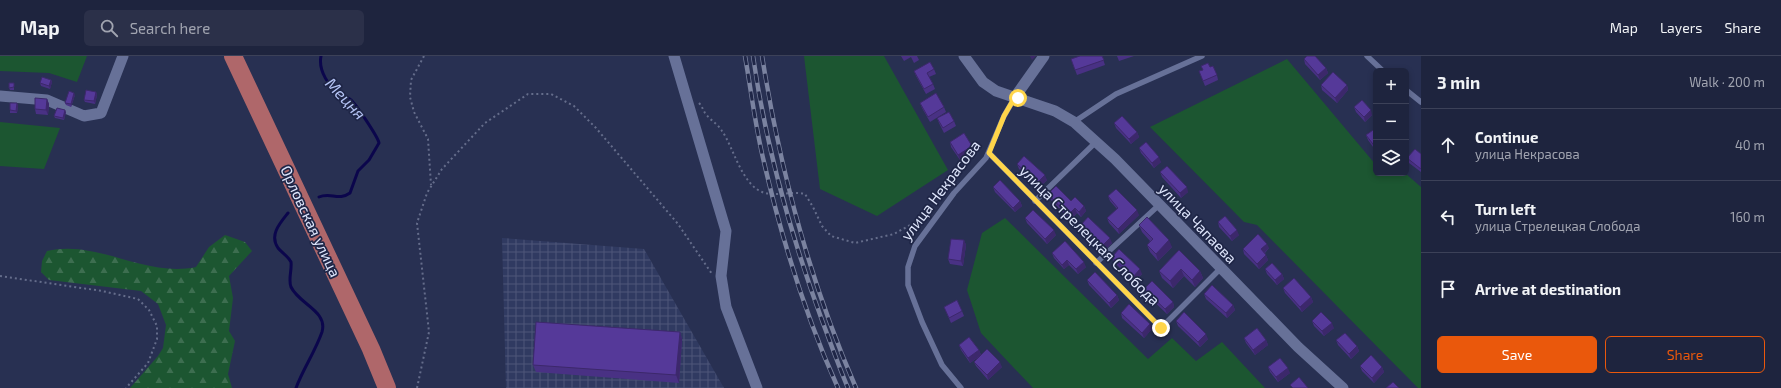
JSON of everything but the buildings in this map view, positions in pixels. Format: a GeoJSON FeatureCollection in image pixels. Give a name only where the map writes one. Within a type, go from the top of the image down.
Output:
{"type":"FeatureCollection","features":[{"type":"Feature","properties":{"kind":"main road","name":"Орловская улица"},"geometry":{"type":"LineString","coordinates":[[233,56],[371,348],[387,388]]}},
{"type":"Feature","properties":{"kind":"street"},"geometry":{"type":"LineString","coordinates":[[0,96],[47,100],[84,116],[101,113],[123,56]]}},
{"type":"Feature","properties":{"kind":"street"},"geometry":{"type":"LineString","coordinates":[[674,56],[726,231],[721,276],[726,307],[757,388]]}},
{"type":"Feature","properties":{"kind":"street"},"geometry":{"type":"LineString","coordinates":[[964,56],[984,82],[996,91],[1017,98],[1044,56]]}},
{"type":"Feature","properties":{"kind":"street","name":"улица Чапаева"},"geometry":{"type":"LineString","coordinates":[[1017,98],[1055,111],[1074,122],[1115,159],[1298,347],[1343,388]]}},
{"type":"Feature","properties":{"kind":"lane"},"geometry":{"type":"LineString","coordinates":[[1074,122],[1116,94],[1202,56]]}},
{"type":"Feature","properties":{"kind":"lane"},"geometry":{"type":"LineString","coordinates":[[1367,56],[1380,68]]}},
{"type":"Feature","properties":{"kind":"lane"},"geometry":{"type":"LineString","coordinates":[[1409,92],[1421,102]]}},
{"type":"Feature","properties":{"kind":"lane","name":"улица Некрасова"},"geometry":{"type":"LineString","coordinates":[[961,388],[942,365],[908,285],[908,267],[914,246],[954,193],[989,153],[1004,116],[1017,98]]}},
{"type":"Feature","properties":{"kind":"lane"},"geometry":{"type":"LineString","coordinates":[[1035,201],[1096,142]]}},
{"type":"Feature","properties":{"kind":"lane","name":"улица Стрелецкая Слобода"},"geometry":{"type":"LineString","coordinates":[[989,153],[1161,328],[1221,268]]}},
{"type":"Feature","properties":{"kind":"lane"},"geometry":{"type":"LineString","coordinates":[[1096,263],[1159,205]]}},
{"type":"Feature","properties":{"kind":"path"},"geometry":{"type":"LineString","coordinates":[[424,56],[411,80],[410,97],[414,112],[428,139],[431,186]]}},
{"type":"Feature","properties":{"kind":"path"},"geometry":{"type":"LineString","coordinates":[[417,388],[429,332],[416,223],[427,193],[442,169],[485,123],[528,94],[551,94],[574,106],[596,128],[678,224],[724,291]]}},
{"type":"Feature","properties":{"kind":"path"},"geometry":{"type":"LineString","coordinates":[[687,98],[692,98],[700,104],[706,114],[723,131],[744,174],[758,190],[766,193],[805,194],[822,226],[832,236],[855,243],[894,234],[927,215],[938,215]]}},
{"type":"Feature","properties":{"kind":"path"},"geometry":{"type":"LineString","coordinates":[[0,276],[102,290],[138,299],[149,310],[157,326],[157,339],[148,363],[126,388]]}},
{"type":"Feature","properties":{"kind":"shaded area"},"geometry":{"type":"Polygon","coordinates":[[[502,238],[644,249],[724,388],[506,388],[502,238]]]}},
{"type":"Feature","properties":{"kind":"green space"},"geometry":{"type":"Polygon","coordinates":[[[0,56],[87,56],[77,82],[49,73],[0,71],[0,56]]]}},
{"type":"Feature","properties":{"kind":"green space"},"geometry":{"type":"Polygon","coordinates":[[[804,56],[884,56],[948,170],[877,216],[820,189],[804,56]]]}},
{"type":"Feature","properties":{"kind":"green space"},"geometry":{"type":"Polygon","coordinates":[[[1287,59],[1373,161],[1373,176],[1408,176],[1421,187],[1421,388],[1418,388],[1257,225],[1244,222],[1150,127],[1287,59]]]}},
{"type":"Feature","properties":{"kind":"green space"},"geometry":{"type":"Polygon","coordinates":[[[0,122],[60,128],[44,169],[0,166],[0,122]]]}},
{"type":"Feature","properties":{"kind":"green space"},"geometry":{"type":"Polygon","coordinates":[[[1005,218],[1148,359],[1172,338],[1196,361],[1222,342],[1265,388],[1033,388],[981,333],[967,290],[982,233],[1005,218]]]}},
{"type":"Feature","properties":{"kind":"green space"},"geometry":{"type":"Polygon","coordinates":[[[225,235],[245,242],[252,251],[229,276],[233,298],[229,331],[235,341],[228,374],[232,388],[130,388],[158,356],[163,348],[166,325],[158,304],[141,291],[49,280],[41,272],[42,261],[47,251],[66,249],[84,250],[158,267],[177,269],[196,267],[209,247],[225,235]]]}},
{"type":"Feature","properties":{"kind":"waterway","name":"Мецня"},"geometry":{"type":"LineString","coordinates":[[319,197],[327,195],[342,196],[350,193],[358,171],[369,160],[379,143],[355,104],[350,99],[341,95],[332,88],[325,78],[321,67],[321,56]]}},
{"type":"Feature","properties":{"kind":"waterway","name":"Мецня"},"geometry":{"type":"LineString","coordinates":[[288,213],[277,229],[275,234],[276,243],[278,248],[291,262],[291,287],[295,293],[317,313],[321,318],[323,325],[322,332],[296,388]]}},
{"type":"Feature","properties":{"kind":"railway"},"geometry":{"type":"LineString","coordinates":[[745,56],[760,145],[786,246],[815,332],[838,388]]}},
{"type":"Feature","properties":{"kind":"railway"},"geometry":{"type":"LineString","coordinates":[[753,56],[758,90],[772,158],[790,225],[811,290],[848,388]]}},
{"type":"Feature","properties":{"kind":"railway"},"geometry":{"type":"LineString","coordinates":[[762,56],[769,99],[798,225],[824,307],[856,388]]}},
{"type":"Feature","properties":{"kind":"route"},"geometry":{"type":"LineString","coordinates":[[1018,98],[1015,97],[1004,116],[989,153],[1037,204],[1161,328]]}}]}
